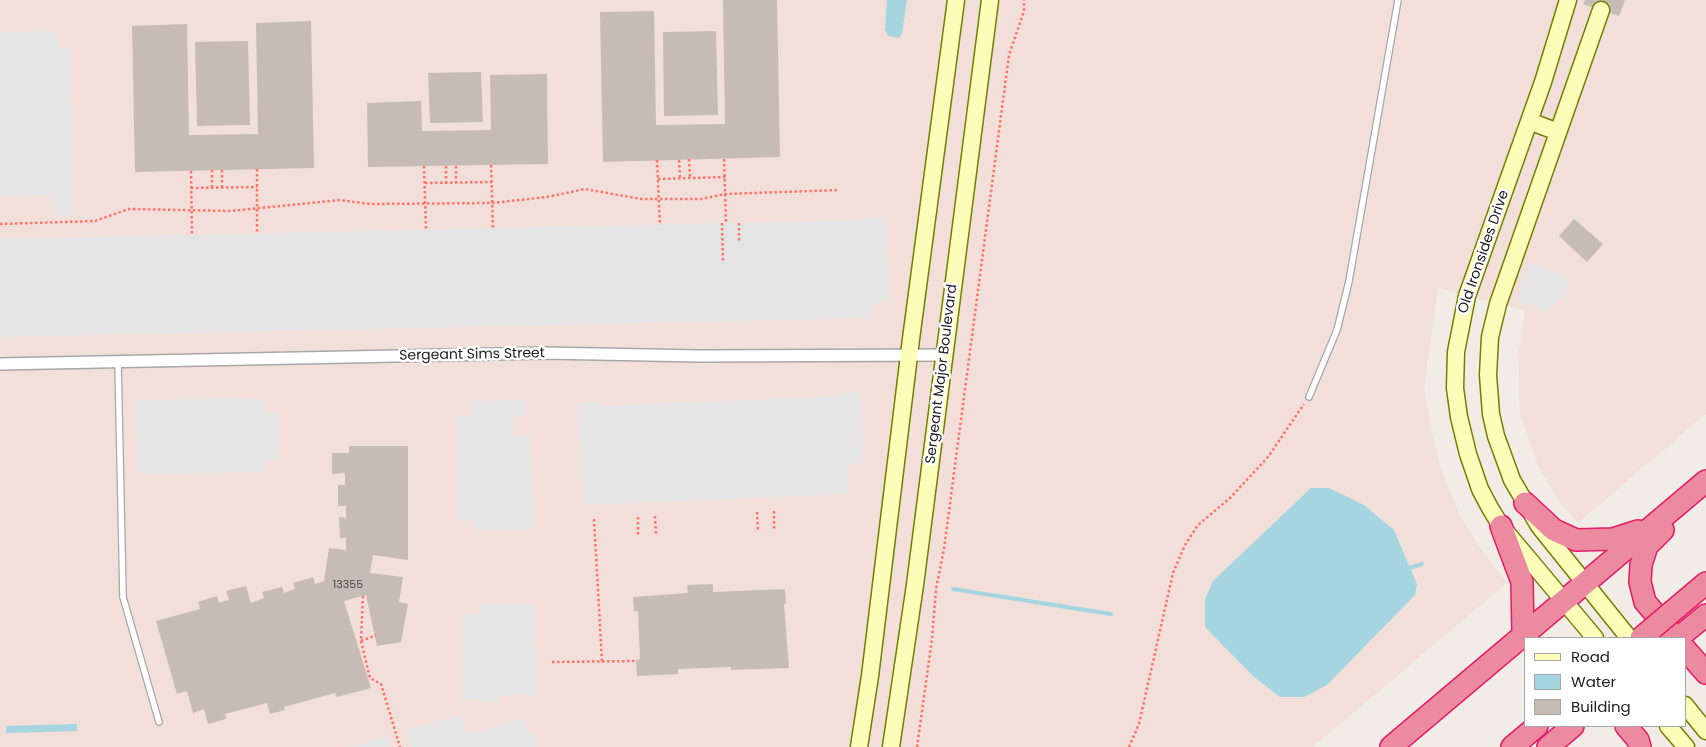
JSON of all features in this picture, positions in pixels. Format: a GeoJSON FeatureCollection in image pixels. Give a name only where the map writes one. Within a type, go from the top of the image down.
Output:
{"type":"FeatureCollection","features":[{"type":"Feature","properties":{"kind":"highway"},"geometry":{"type":"LineString","coordinates":[[1529,634],[1583,583],[1699,486]]}},
{"type":"Feature","properties":{"kind":"highway"},"geometry":{"type":"LineString","coordinates":[[1680,637],[1645,602],[1640,582],[1641,565],[1647,546],[1666,528],[1699,486]]}},
{"type":"Feature","properties":{"kind":"highway"},"geometry":{"type":"LineString","coordinates":[[1525,503],[1554,530],[1576,540],[1612,539],[1653,526]]}},
{"type":"Feature","properties":{"kind":"highway"},"geometry":{"type":"LineString","coordinates":[[1501,526],[1522,582],[1529,634]]}},
{"type":"Feature","properties":{"kind":"highway"},"geometry":{"type":"LineString","coordinates":[[1641,637],[1706,583]]}},
{"type":"Feature","properties":{"kind":"highway"},"geometry":{"type":"LineString","coordinates":[[1684,637],[1706,615]]}},
{"type":"Feature","properties":{"kind":"highway"},"geometry":{"type":"LineString","coordinates":[[1391,747],[1524,638]]}},
{"type":"Feature","properties":{"kind":"highway"},"geometry":{"type":"LineString","coordinates":[[1686,645],[1706,673]]}},
{"type":"Feature","properties":{"kind":"highway"},"geometry":{"type":"LineString","coordinates":[[1512,747],[1536,727]]}},
{"type":"Feature","properties":{"kind":"highway"},"geometry":{"type":"LineString","coordinates":[[1548,747],[1572,727]]}},
{"type":"Feature","properties":{"kind":"highway"},"geometry":{"type":"LineString","coordinates":[[1627,727],[1638,740],[1640,747]]}},
{"type":"Feature","properties":{"kind":"street"},"geometry":{"type":"LineString","coordinates":[[859,747],[872,667],[909,355],[956,0]]}},
{"type":"Feature","properties":{"kind":"street","name":"Sergeant Major Boulevard"},"geometry":{"type":"LineString","coordinates":[[891,747],[915,585],[990,0]]}},
{"type":"Feature","properties":{"kind":"street","name":"Old Ironsides Drive"},"geometry":{"type":"LineString","coordinates":[[1568,0],[1529,122],[1467,296],[1456,352],[1456,402],[1462,433],[1480,488],[1501,526],[1594,637]]}},
{"type":"Feature","properties":{"kind":"street"},"geometry":{"type":"LineString","coordinates":[[1601,10],[1502,291],[1490,337],[1488,375],[1491,414],[1503,457],[1512,480],[1539,526],[1628,637]]}},
{"type":"Feature","properties":{"kind":"street"},"geometry":{"type":"LineString","coordinates":[[1529,122],[1558,132]]}},
{"type":"Feature","properties":{"kind":"street","name":"Sergeant Sims Street"},"geometry":{"type":"LineString","coordinates":[[0,364],[545,353],[700,356],[944,355]]}},
{"type":"Feature","properties":{"kind":"street"},"geometry":{"type":"LineString","coordinates":[[1686,707],[1706,731]]}},
{"type":"Feature","properties":{"kind":"street"},"geometry":{"type":"LineString","coordinates":[[1669,727],[1686,747]]}},
{"type":"Feature","properties":{"kind":"lane"},"geometry":{"type":"LineString","coordinates":[[1308,397],[1337,330],[1349,281],[1398,0]]}},
{"type":"Feature","properties":{"kind":"lane"},"geometry":{"type":"LineString","coordinates":[[118,362],[123,597],[159,722]]}},
{"type":"Feature","properties":{"kind":"path"},"geometry":{"type":"LineString","coordinates":[[917,747],[932,639],[936,589],[944,549],[1009,55],[1024,11],[1024,0]]}},
{"type":"Feature","properties":{"kind":"path"},"geometry":{"type":"LineString","coordinates":[[722,263],[725,194],[724,159]]}},
{"type":"Feature","properties":{"kind":"path"},"geometry":{"type":"LineString","coordinates":[[657,160],[660,225]]}},
{"type":"Feature","properties":{"kind":"path"},"geometry":{"type":"LineString","coordinates":[[680,160],[680,178]]}},
{"type":"Feature","properties":{"kind":"path"},"geometry":{"type":"LineString","coordinates":[[690,160],[690,178]]}},
{"type":"Feature","properties":{"kind":"path"},"geometry":{"type":"LineString","coordinates":[[492,165],[493,228]]}},
{"type":"Feature","properties":{"kind":"path"},"geometry":{"type":"LineString","coordinates":[[424,166],[426,230]]}},
{"type":"Feature","properties":{"kind":"path"},"geometry":{"type":"LineString","coordinates":[[446,166],[446,183]]}},
{"type":"Feature","properties":{"kind":"path"},"geometry":{"type":"LineString","coordinates":[[456,166],[456,182]]}},
{"type":"Feature","properties":{"kind":"path"},"geometry":{"type":"LineString","coordinates":[[257,169],[258,233]]}},
{"type":"Feature","properties":{"kind":"path"},"geometry":{"type":"LineString","coordinates":[[191,170],[192,235]]}},
{"type":"Feature","properties":{"kind":"path"},"geometry":{"type":"LineString","coordinates":[[212,170],[212,187]]}},
{"type":"Feature","properties":{"kind":"path"},"geometry":{"type":"LineString","coordinates":[[222,170],[222,187]]}},
{"type":"Feature","properties":{"kind":"path"},"geometry":{"type":"LineString","coordinates":[[658,179],[725,177]]}},
{"type":"Feature","properties":{"kind":"path"},"geometry":{"type":"LineString","coordinates":[[425,183],[492,182]]}},
{"type":"Feature","properties":{"kind":"path"},"geometry":{"type":"LineString","coordinates":[[191,188],[258,186]]}},
{"type":"Feature","properties":{"kind":"path"},"geometry":{"type":"LineString","coordinates":[[0,224],[95,221],[129,209],[191,208],[231,211],[340,200],[370,204],[492,202],[547,197],[584,190],[641,199],[701,199],[725,194],[840,190]]}},
{"type":"Feature","properties":{"kind":"path"},"geometry":{"type":"LineString","coordinates":[[739,223],[740,243]]}},
{"type":"Feature","properties":{"kind":"path"},"geometry":{"type":"LineString","coordinates":[[1130,747],[1139,724],[1173,573],[1185,545],[1198,525],[1230,498],[1268,457],[1308,397]]}},
{"type":"Feature","properties":{"kind":"path"},"geometry":{"type":"LineString","coordinates":[[774,511],[774,531]]}},
{"type":"Feature","properties":{"kind":"path"},"geometry":{"type":"LineString","coordinates":[[757,512],[758,532]]}},
{"type":"Feature","properties":{"kind":"path"},"geometry":{"type":"LineString","coordinates":[[656,516],[656,536]]}},
{"type":"Feature","properties":{"kind":"path"},"geometry":{"type":"LineString","coordinates":[[638,517],[638,537]]}},
{"type":"Feature","properties":{"kind":"path"},"geometry":{"type":"LineString","coordinates":[[594,519],[602,662]]}},
{"type":"Feature","properties":{"kind":"path"},"geometry":{"type":"LineString","coordinates":[[363,596],[360,640],[370,678],[381,684],[400,747]]}},
{"type":"Feature","properties":{"kind":"path"},"geometry":{"type":"LineString","coordinates":[[360,640],[376,635]]}},
{"type":"Feature","properties":{"kind":"path"},"geometry":{"type":"LineString","coordinates":[[552,662],[636,662]]}},
{"type":"Feature","properties":{"kind":"shaded area"},"geometry":{"type":"Polygon","coordinates":[[[0,0],[1706,0],[1706,414],[1578,523],[1560,503],[1538,466],[1520,414],[1518,356],[1525,311],[1438,288],[1424,388],[1433,438],[1442,471],[1459,514],[1485,555],[1507,583],[1313,747],[0,747],[0,0]]]}},
{"type":"Feature","properties":{"kind":"shaded area"},"geometry":{"type":"Polygon","coordinates":[[[58,31],[58,47],[70,47],[73,215],[53,215],[52,195],[0,196],[0,32],[58,31]]]}},
{"type":"Feature","properties":{"kind":"shaded area"},"geometry":{"type":"Polygon","coordinates":[[[867,218],[886,218],[888,301],[877,301],[871,308],[872,318],[0,337],[0,239],[867,220],[867,218]]]}},
{"type":"Feature","properties":{"kind":"shaded area"},"geometry":{"type":"Polygon","coordinates":[[[1530,264],[1570,278],[1567,290],[1546,311],[1516,300],[1530,264]]]}},
{"type":"Feature","properties":{"kind":"shaded area"},"geometry":{"type":"Polygon","coordinates":[[[860,391],[863,463],[848,464],[848,494],[583,505],[578,402],[599,402],[600,406],[844,396],[844,392],[860,391]]]}},
{"type":"Feature","properties":{"kind":"shaded area"},"geometry":{"type":"Polygon","coordinates":[[[264,398],[264,412],[278,412],[279,460],[265,461],[265,472],[138,474],[136,400],[264,398]]]}},
{"type":"Feature","properties":{"kind":"shaded area"},"geometry":{"type":"Polygon","coordinates":[[[525,400],[525,416],[513,416],[513,436],[531,436],[533,529],[476,530],[476,521],[459,521],[457,415],[472,415],[472,401],[525,400]]]}},
{"type":"Feature","properties":{"kind":"shaded area"},"geometry":{"type":"Polygon","coordinates":[[[480,604],[534,604],[536,694],[498,696],[498,702],[481,702],[481,699],[462,699],[462,614],[480,614],[480,604]]]}},
{"type":"Feature","properties":{"kind":"shaded area"},"geometry":{"type":"Polygon","coordinates":[[[461,715],[467,735],[523,719],[527,734],[533,732],[537,747],[411,747],[406,730],[461,715]]]}},
{"type":"Feature","properties":{"kind":"shaded area"},"geometry":{"type":"Polygon","coordinates":[[[387,736],[390,747],[349,747],[387,736]]]}},
{"type":"Feature","properties":{"kind":"water"},"geometry":{"type":"Polygon","coordinates":[[[887,0],[907,0],[902,33],[899,38],[888,36],[885,29],[887,0]]]}},
{"type":"Feature","properties":{"kind":"water"},"geometry":{"type":"Polygon","coordinates":[[[1311,488],[1329,488],[1364,505],[1394,530],[1417,584],[1415,595],[1327,685],[1304,697],[1280,697],[1253,676],[1205,627],[1205,599],[1213,581],[1311,488]]]}},
{"type":"Feature","properties":{"kind":"water"},"geometry":{"type":"Polygon","coordinates":[[[77,724],[77,731],[6,733],[6,726],[77,724]]]}},
{"type":"Feature","properties":{"kind":"building"},"geometry":{"type":"Polygon","coordinates":[[[723,0],[777,0],[780,157],[603,162],[600,12],[654,11],[656,125],[725,124],[723,0]]]}},
{"type":"Feature","properties":{"kind":"building"},"geometry":{"type":"Polygon","coordinates":[[[1585,0],[1625,0],[1619,16],[1583,4],[1585,0]]]}},
{"type":"Feature","properties":{"kind":"building"},"geometry":{"type":"Polygon","coordinates":[[[311,21],[314,168],[135,172],[132,26],[187,24],[189,135],[258,134],[256,23],[311,21]]]}},
{"type":"Feature","properties":{"kind":"building"},"geometry":{"type":"Polygon","coordinates":[[[716,31],[718,115],[664,116],[663,32],[716,31]]]}},
{"type":"Feature","properties":{"kind":"building"},"geometry":{"type":"Polygon","coordinates":[[[248,41],[250,125],[197,126],[195,42],[248,41]]]}},
{"type":"Feature","properties":{"kind":"building"},"geometry":{"type":"Polygon","coordinates":[[[481,72],[483,122],[430,123],[428,73],[481,72]]]}},
{"type":"Feature","properties":{"kind":"building"},"geometry":{"type":"Polygon","coordinates":[[[547,74],[548,164],[368,167],[367,103],[421,101],[422,131],[491,130],[490,75],[547,74]]]}},
{"type":"Feature","properties":{"kind":"building"},"geometry":{"type":"Polygon","coordinates":[[[1574,219],[1603,244],[1587,262],[1559,236],[1574,219]]]}},
{"type":"Feature","properties":{"kind":"building"},"geometry":{"type":"Polygon","coordinates":[[[349,446],[408,446],[408,560],[373,555],[370,573],[403,577],[399,602],[408,604],[401,642],[377,646],[366,595],[344,601],[371,688],[337,697],[335,693],[284,707],[285,710],[270,714],[267,703],[225,714],[226,719],[208,724],[204,709],[193,713],[187,691],[177,694],[156,621],[200,609],[198,602],[217,596],[219,603],[229,600],[226,591],[246,586],[251,603],[264,598],[262,592],[282,587],[284,593],[295,589],[293,583],[313,577],[315,584],[324,581],[329,548],[346,550],[346,538],[340,538],[339,517],[346,518],[346,506],[338,506],[338,485],[345,485],[345,473],[332,474],[332,453],[349,453],[349,446]]]}},
{"type":"Feature","properties":{"kind":"building"},"geometry":{"type":"Polygon","coordinates":[[[713,584],[713,592],[785,589],[786,604],[784,604],[789,668],[731,670],[731,667],[678,669],[678,674],[637,676],[636,660],[640,659],[638,611],[634,611],[633,597],[688,593],[687,585],[713,584]]]}},
{"type":"Feature","properties":{"kind":"waterway"},"geometry":{"type":"LineString","coordinates":[[1410,568],[1422,564]]}},
{"type":"Feature","properties":{"kind":"waterway"},"geometry":{"type":"LineString","coordinates":[[953,589],[1111,614]]}}]}
